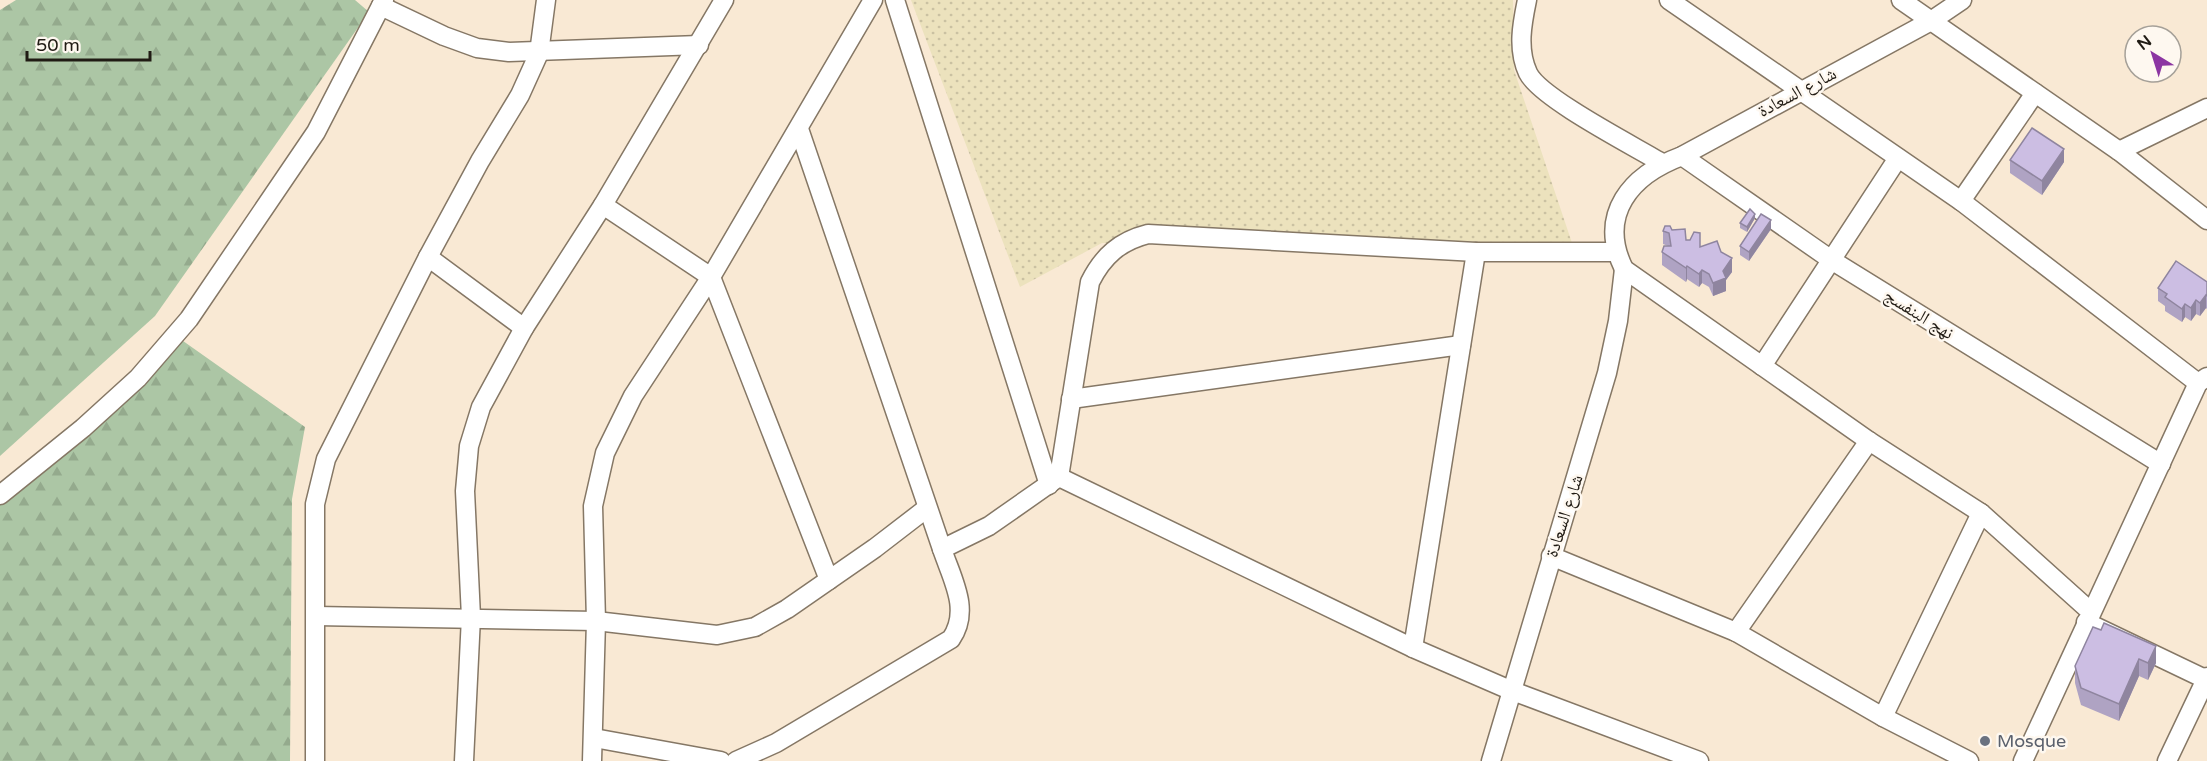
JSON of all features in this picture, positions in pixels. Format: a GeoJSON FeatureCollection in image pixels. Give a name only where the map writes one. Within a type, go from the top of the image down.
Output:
{"type":"FeatureCollection","features":[{"type":"Feature","properties":{"kind":"street"},"geometry":{"type":"LineString","coordinates":[[315,761],[315,504],[326,459],[428,257],[480,161],[520,95],[539,53],[546,0]]}},
{"type":"Feature","properties":{"kind":"street"},"geometry":{"type":"LineString","coordinates":[[464,761],[471,617],[465,491],[469,446],[481,407],[524,327],[603,205],[724,0]]}},
{"type":"Feature","properties":{"kind":"street"},"geometry":{"type":"LineString","coordinates":[[592,761],[596,621],[593,506],[605,453],[633,396],[711,277],[873,0]]}},
{"type":"Feature","properties":{"kind":"street"},"geometry":{"type":"LineString","coordinates":[[895,0],[1054,481],[1413,648],[1510,690],[1699,761]]}},
{"type":"Feature","properties":{"kind":"street"},"geometry":{"type":"LineString","coordinates":[[1527,0],[1521,49],[1528,75],[1547,94],[1662,164]]}},
{"type":"Feature","properties":{"kind":"street"},"geometry":{"type":"LineString","coordinates":[[1669,0],[1961,201],[2202,380],[2088,616],[2023,761]]}},
{"type":"Feature","properties":{"kind":"street"},"geometry":{"type":"LineString","coordinates":[[1901,0],[2119,151],[2207,220]]}},
{"type":"Feature","properties":{"kind":"street","name":"شارع السعادة"},"geometry":{"type":"LineString","coordinates":[[1615,252],[1613,223],[1623,198],[1638,180],[1662,164],[1682,156],[1931,21],[1962,0]]}},
{"type":"Feature","properties":{"kind":"street"},"geometry":{"type":"LineString","coordinates":[[0,495],[83,428],[122,392],[189,319],[316,132],[382,3],[444,36],[477,48],[539,53],[699,45]]}},
{"type":"Feature","properties":{"kind":"street"},"geometry":{"type":"LineString","coordinates":[[1961,201],[2035,93]]}},
{"type":"Feature","properties":{"kind":"street"},"geometry":{"type":"LineString","coordinates":[[2119,151],[2207,108]]}},
{"type":"Feature","properties":{"kind":"street"},"geometry":{"type":"LineString","coordinates":[[736,761],[776,743],[951,639],[960,626],[962,614],[799,129]]}},
{"type":"Feature","properties":{"kind":"street","name":"نهج البنفسج"},"geometry":{"type":"LineString","coordinates":[[1682,156],[1833,261],[2161,464]]}},
{"type":"Feature","properties":{"kind":"street"},"geometry":{"type":"LineString","coordinates":[[1762,366],[1833,261],[1898,158]]}},
{"type":"Feature","properties":{"kind":"street"},"geometry":{"type":"LineString","coordinates":[[603,205],[711,277],[829,580]]}},
{"type":"Feature","properties":{"kind":"street"},"geometry":{"type":"LineString","coordinates":[[942,549],[989,526],[1054,481],[1071,399],[1090,282],[1098,265],[1129,238],[1148,234],[1476,252],[1615,252],[1624,269],[1869,441],[1981,513],[2088,616],[2207,679],[2167,761]]}},
{"type":"Feature","properties":{"kind":"street"},"geometry":{"type":"LineString","coordinates":[[1413,648],[1476,252]]}},
{"type":"Feature","properties":{"kind":"street"},"geometry":{"type":"LineString","coordinates":[[428,257],[524,327]]}},
{"type":"Feature","properties":{"kind":"street","name":"شارع السعادة"},"geometry":{"type":"LineString","coordinates":[[1491,761],[1510,690],[1607,373],[1618,321],[1624,269]]}},
{"type":"Feature","properties":{"kind":"street"},"geometry":{"type":"LineString","coordinates":[[1071,399],[1461,345]]}},
{"type":"Feature","properties":{"kind":"street"},"geometry":{"type":"LineString","coordinates":[[1736,632],[1869,441]]}},
{"type":"Feature","properties":{"kind":"street"},"geometry":{"type":"LineString","coordinates":[[316,616],[596,621],[717,635],[755,627],[829,580],[927,508]]}},
{"type":"Feature","properties":{"kind":"street"},"geometry":{"type":"LineString","coordinates":[[1883,717],[1981,513]]}},
{"type":"Feature","properties":{"kind":"street"},"geometry":{"type":"LineString","coordinates":[[1551,556],[1736,632],[1883,717],[1970,761]]}},
{"type":"Feature","properties":{"kind":"street"},"geometry":{"type":"LineString","coordinates":[[594,738],[721,761]]}},
{"type":"Feature","properties":{"kind":"green space"},"geometry":{"type":"Polygon","coordinates":[[[16,0],[355,0],[369,12],[155,316],[0,456],[0,10],[16,0]]]}},
{"type":"Feature","properties":{"kind":"green space"},"geometry":{"type":"Polygon","coordinates":[[[176,336],[305,427],[292,499],[290,761],[0,761],[0,499],[176,336]]]}},
{"type":"Feature","properties":{"kind":"sand"},"geometry":{"type":"Polygon","coordinates":[[[911,0],[1513,0],[1514,70],[1573,246],[1102,243],[1020,287],[911,0]]]}},
{"type":"Feature","properties":{"kind":"building"},"geometry":{"type":"Polygon","coordinates":[[[2032,128],[2064,149],[2042,181],[2010,160],[2032,128]]]}},
{"type":"Feature","properties":{"kind":"building"},"geometry":{"type":"Polygon","coordinates":[[[1750,209],[1755,214],[1747,227],[1740,223],[1750,209]]]}},
{"type":"Feature","properties":{"kind":"building"},"geometry":{"type":"Polygon","coordinates":[[[1761,214],[1771,220],[1749,252],[1740,246],[1761,214]]]}},
{"type":"Feature","properties":{"kind":"building"},"geometry":{"type":"Polygon","coordinates":[[[1665,226],[1670,226],[1672,230],[1685,229],[1686,240],[1690,240],[1694,232],[1700,233],[1700,247],[1717,241],[1721,252],[1732,258],[1723,271],[1726,278],[1713,283],[1709,274],[1702,270],[1699,274],[1687,266],[1686,268],[1662,252],[1664,246],[1671,246],[1669,233],[1663,231],[1665,226]]]}},
{"type":"Feature","properties":{"kind":"building"},"geometry":{"type":"Polygon","coordinates":[[[2176,261],[2207,282],[2207,296],[2200,303],[2196,300],[2191,308],[2185,304],[2182,309],[2165,297],[2167,294],[2158,288],[2176,261]]]}},
{"type":"Feature","properties":{"kind":"building"},"geometry":{"type":"Polygon","coordinates":[[[2104,623],[2156,646],[2148,663],[2139,659],[2119,704],[2081,688],[2075,666],[2093,627],[2101,630],[2104,623]]]}},
{"type":"Feature","properties":{"kind":"place","name":"Mosque"},"geometry":{"type":"Point","coordinates":[1985,741]}}]}
